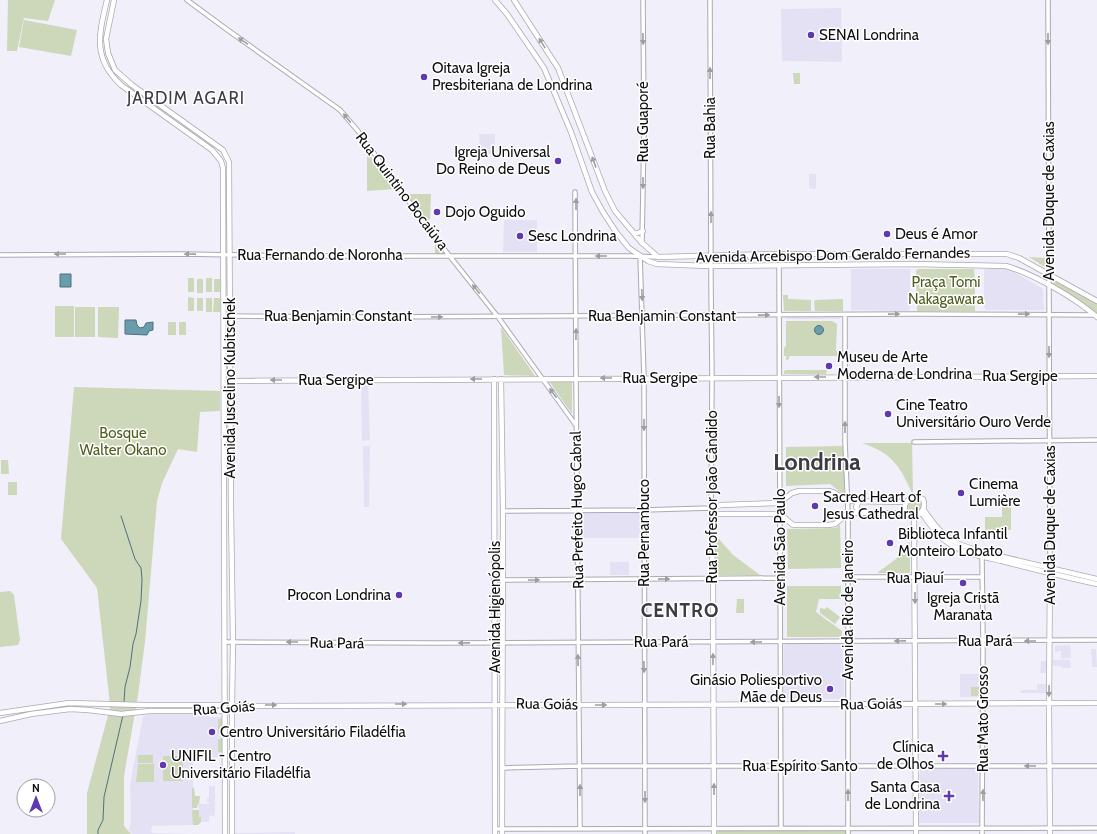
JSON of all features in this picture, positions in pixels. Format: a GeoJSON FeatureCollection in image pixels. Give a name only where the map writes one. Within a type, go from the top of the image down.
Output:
{"type":"FeatureCollection","features":[{"type":"Feature","properties":{"kind":"main road","name":"Avenida Juscelino Kubitschek"},"geometry":{"type":"LineString","coordinates":[[107,0],[99,36],[101,54],[107,68],[121,85],[207,146],[217,155],[223,165],[230,316],[231,380],[233,642],[231,832]]}},
{"type":"Feature","properties":{"kind":"main road","name":"Avenida Juscelino Kubitschek"},"geometry":{"type":"LineString","coordinates":[[114,0],[106,40],[108,53],[113,66],[121,76],[132,85],[223,150],[229,160],[226,255],[225,384],[225,832]]}},
{"type":"Feature","properties":{"kind":"main road","name":"Avenida Arcebispo Dom Geraldo Fernandes"},"geometry":{"type":"LineString","coordinates":[[495,0],[507,14],[544,68],[571,132],[592,192],[603,212],[629,248],[648,262],[657,264],[711,266],[921,264],[1006,266],[1016,269],[1049,285],[1078,302],[1096,316]]}},
{"type":"Feature","properties":{"kind":"main road"},"geometry":{"type":"LineString","coordinates":[[514,0],[558,68],[605,191],[615,211],[642,243],[658,257]]}},
{"type":"Feature","properties":{"kind":"main road"},"geometry":{"type":"LineString","coordinates":[[223,187],[229,183]]}},
{"type":"Feature","properties":{"kind":"main road"},"geometry":{"type":"LineString","coordinates":[[635,234],[643,231]]}},
{"type":"Feature","properties":{"kind":"main road"},"geometry":{"type":"LineString","coordinates":[[718,266],[719,260],[722,258],[765,257],[769,254]]}},
{"type":"Feature","properties":{"kind":"main road","name":"Avenida Arcebispo Dom Geraldo Fernandes"},"geometry":{"type":"LineString","coordinates":[[658,257],[769,254],[1007,254],[1019,258],[1049,275]]}},
{"type":"Feature","properties":{"kind":"main road"},"geometry":{"type":"LineString","coordinates":[[1049,275],[1097,301]]}},
{"type":"Feature","properties":{"kind":"main road","name":"Rua Sergipe"},"geometry":{"type":"LineString","coordinates":[[231,380],[1097,376]]}},
{"type":"Feature","properties":{"kind":"main road","name":"Avenida Higienópolis"},"geometry":{"type":"LineString","coordinates":[[494,379],[496,831]]}},
{"type":"Feature","properties":{"kind":"main road","name":"Avenida Higienópolis"},"geometry":{"type":"LineString","coordinates":[[501,379],[503,511],[503,831]]}},
{"type":"Feature","properties":{"kind":"main road"},"geometry":{"type":"LineString","coordinates":[[494,396],[501,396]]}},
{"type":"Feature","properties":{"kind":"main road"},"geometry":{"type":"LineString","coordinates":[[711,508],[722,505],[779,503],[799,491],[830,491],[847,501],[906,502]]}},
{"type":"Feature","properties":{"kind":"main road"},"geometry":{"type":"LineString","coordinates":[[914,496],[919,497],[924,502],[922,511],[914,517],[909,517],[905,513],[904,508],[906,502],[914,496]]}},
{"type":"Feature","properties":{"kind":"main road"},"geometry":{"type":"LineString","coordinates":[[859,501],[856,507],[860,513]]}},
{"type":"Feature","properties":{"kind":"main road"},"geometry":{"type":"LineString","coordinates":[[769,513],[773,508],[771,503]]}},
{"type":"Feature","properties":{"kind":"main road"},"geometry":{"type":"LineString","coordinates":[[722,505],[722,514]]}},
{"type":"Feature","properties":{"kind":"main road"},"geometry":{"type":"LineString","coordinates":[[922,511],[945,536],[961,545],[1050,571]]}},
{"type":"Feature","properties":{"kind":"main road"},"geometry":{"type":"LineString","coordinates":[[922,511],[933,530],[945,541],[963,551],[1069,575],[1089,579],[1097,578]]}},
{"type":"Feature","properties":{"kind":"main road"},"geometry":{"type":"LineString","coordinates":[[711,514],[780,514],[794,524],[829,525],[835,524],[848,513],[905,513]]}},
{"type":"Feature","properties":{"kind":"main road","name":"Rua Professor João Cândido"},"geometry":{"type":"LineString","coordinates":[[711,514],[713,579],[714,831]]}},
{"type":"Feature","properties":{"kind":"main road"},"geometry":{"type":"LineString","coordinates":[[914,517],[916,834]]}},
{"type":"Feature","properties":{"kind":"main road"},"geometry":{"type":"LineString","coordinates":[[225,542],[228,555],[228,573],[229,578],[232,580]]}},
{"type":"Feature","properties":{"kind":"main road","name":"Avenida Duque de Caxias"},"geometry":{"type":"LineString","coordinates":[[1050,571],[1050,834]]}},
{"type":"Feature","properties":{"kind":"main road"},"geometry":{"type":"LineString","coordinates":[[1089,579],[1097,584]]}},
{"type":"Feature","properties":{"kind":"main road","name":"Rua Goiás"},"geometry":{"type":"LineString","coordinates":[[0,712],[69,703],[144,706],[225,705]]}},
{"type":"Feature","properties":{"kind":"main road","name":"Rua Goiás"},"geometry":{"type":"LineString","coordinates":[[0,721],[31,714],[70,709],[97,710],[112,713],[137,713],[150,711],[225,711],[232,706],[1097,703]]}},
{"type":"Feature","properties":{"kind":"main road"},"geometry":{"type":"LineString","coordinates":[[105,705],[111,707],[133,708],[137,713]]}},
{"type":"Feature","properties":{"kind":"main road"},"geometry":{"type":"LineString","coordinates":[[144,706],[150,711]]}},
{"type":"Feature","properties":{"kind":"main road"},"geometry":{"type":"LineString","coordinates":[[225,814],[228,827],[231,832]]}},
{"type":"Feature","properties":{"kind":"main road"},"geometry":{"type":"LineString","coordinates":[[225,832],[231,832]]}},
{"type":"Feature","properties":{"kind":"street","name":"Rua Quintino Bocaiúva"},"geometry":{"type":"LineString","coordinates":[[187,0],[340,110],[358,131],[433,235],[498,317],[576,425]]}},
{"type":"Feature","properties":{"kind":"street","name":"Rua Guaporé"},"geometry":{"type":"LineString","coordinates":[[642,0],[642,243]]}},
{"type":"Feature","properties":{"kind":"street","name":"Rua Bahia"},"geometry":{"type":"LineString","coordinates":[[710,0],[711,256]]}},
{"type":"Feature","properties":{"kind":"street","name":"Avenida Duque de Caxias"},"geometry":{"type":"LineString","coordinates":[[1048,0],[1050,571]]}},
{"type":"Feature","properties":{"kind":"street","name":"Rua Prefeito Hugo Cabral"},"geometry":{"type":"LineString","coordinates":[[575,192],[580,829]]}},
{"type":"Feature","properties":{"kind":"street","name":"Rua Fernando de Noronha"},"geometry":{"type":"LineString","coordinates":[[0,255],[640,256]]}},
{"type":"Feature","properties":{"kind":"street","name":"Avenida Arcebispo Dom Geraldo Fernandes"},"geometry":{"type":"LineString","coordinates":[[640,256],[658,257]]}},
{"type":"Feature","properties":{"kind":"street","name":"Rua Pernambuco"},"geometry":{"type":"LineString","coordinates":[[640,256],[644,378],[643,510],[645,834]]}},
{"type":"Feature","properties":{"kind":"street","name":"Rua Professor João Cândido"},"geometry":{"type":"LineString","coordinates":[[711,256],[711,514]]}},
{"type":"Feature","properties":{"kind":"street","name":"Avenida São Paulo"},"geometry":{"type":"LineString","coordinates":[[779,265],[781,828]]}},
{"type":"Feature","properties":{"kind":"street","name":"Rua Benjamin Constant"},"geometry":{"type":"LineString","coordinates":[[230,316],[498,317],[1049,314],[1096,316]]}},
{"type":"Feature","properties":{"kind":"street","name":"Avenida Rio de Janeiro"},"geometry":{"type":"LineString","coordinates":[[845,315],[848,513],[848,834]]}},
{"type":"Feature","properties":{"kind":"street"},"geometry":{"type":"LineString","coordinates":[[225,384],[231,380]]}},
{"type":"Feature","properties":{"kind":"street"},"geometry":{"type":"LineString","coordinates":[[914,442],[1097,440]]}},
{"type":"Feature","properties":{"kind":"street"},"geometry":{"type":"LineString","coordinates":[[503,511],[711,508]]}},
{"type":"Feature","properties":{"kind":"street","name":"Rua Mato Grosso"},"geometry":{"type":"LineString","coordinates":[[982,556],[982,834]]}},
{"type":"Feature","properties":{"kind":"street","name":"Rua Piauí"},"geometry":{"type":"LineString","coordinates":[[848,577],[982,577]]}},
{"type":"Feature","properties":{"kind":"street"},"geometry":{"type":"LineString","coordinates":[[495,580],[780,578]]}},
{"type":"Feature","properties":{"kind":"street","name":"Rua Pará"},"geometry":{"type":"LineString","coordinates":[[225,642],[848,642],[1097,640]]}},
{"type":"Feature","properties":{"kind":"street","name":"Rua Espírito Santo"},"geometry":{"type":"LineString","coordinates":[[503,768],[579,766],[1097,766]]}},
{"type":"Feature","properties":{"kind":"street"},"geometry":{"type":"LineString","coordinates":[[496,831],[580,829],[714,831],[781,828],[1097,828]]}},
{"type":"Feature","properties":{"kind":"shaded area","name":"SENAI Londrina"},"geometry":{"type":"Polygon","coordinates":[[[841,8],[842,62],[782,61],[781,9],[841,8]]]}},
{"type":"Feature","properties":{"kind":"shaded area"},"geometry":{"type":"Polygon","coordinates":[[[479,134],[495,134],[495,154],[480,154],[479,134]]]}},
{"type":"Feature","properties":{"kind":"shaded area"},"geometry":{"type":"Polygon","coordinates":[[[809,174],[816,174],[816,189],[809,188],[809,174]]]}},
{"type":"Feature","properties":{"kind":"shaded area","name":"Sesc Londrina"},"geometry":{"type":"Polygon","coordinates":[[[504,220],[537,220],[537,252],[503,252],[504,220]]]}},
{"type":"Feature","properties":{"kind":"shaded area"},"geometry":{"type":"Polygon","coordinates":[[[986,268],[1002,268],[1011,270],[1043,289],[1044,310],[986,310],[984,307],[984,270],[986,268]]]}},
{"type":"Feature","properties":{"kind":"shaded area"},"geometry":{"type":"Polygon","coordinates":[[[851,269],[910,269],[910,309],[907,311],[851,310],[851,269]]]}},
{"type":"Feature","properties":{"kind":"shaded area"},"geometry":{"type":"Polygon","coordinates":[[[786,313],[839,313],[840,319],[786,319],[786,313]]]}},
{"type":"Feature","properties":{"kind":"shaded area"},"geometry":{"type":"Polygon","coordinates":[[[361,381],[368,381],[370,440],[362,441],[361,381]]]}},
{"type":"Feature","properties":{"kind":"shaded area"},"geometry":{"type":"Polygon","coordinates":[[[363,446],[370,446],[369,507],[364,507],[363,446]]]}},
{"type":"Feature","properties":{"kind":"shaded area"},"geometry":{"type":"Polygon","coordinates":[[[581,512],[641,512],[642,538],[581,538],[581,512]]]}},
{"type":"Feature","properties":{"kind":"shaded area"},"geometry":{"type":"Polygon","coordinates":[[[610,562],[629,562],[629,575],[610,575],[610,562]]]}},
{"type":"Feature","properties":{"kind":"shaded area"},"geometry":{"type":"Polygon","coordinates":[[[786,644],[843,644],[844,698],[786,699],[784,696],[784,646],[786,644]]]}},
{"type":"Feature","properties":{"kind":"shaded area"},"geometry":{"type":"Polygon","coordinates":[[[1070,645],[1071,658],[1061,659],[1061,651],[1055,652],[1055,646],[1070,645]]]}},
{"type":"Feature","properties":{"kind":"shaded area"},"geometry":{"type":"Polygon","coordinates":[[[1091,649],[1096,649],[1097,667],[1092,667],[1091,649]]]}},
{"type":"Feature","properties":{"kind":"shaded area"},"geometry":{"type":"Polygon","coordinates":[[[1053,660],[1070,660],[1071,668],[1053,666],[1053,660]]]}},
{"type":"Feature","properties":{"kind":"shaded area"},"geometry":{"type":"Polygon","coordinates":[[[1041,661],[1046,661],[1046,673],[1040,673],[1041,661]]]}},
{"type":"Feature","properties":{"kind":"shaded area"},"geometry":{"type":"Polygon","coordinates":[[[960,674],[980,674],[981,697],[960,697],[960,674]]]}},
{"type":"Feature","properties":{"kind":"shaded area"},"geometry":{"type":"Polygon","coordinates":[[[1037,684],[1046,684],[1046,693],[1021,693],[1021,690],[1037,690],[1037,684]]]}},
{"type":"Feature","properties":{"kind":"shaded area"},"geometry":{"type":"Polygon","coordinates":[[[778,709],[782,709],[782,825],[846,826],[846,830],[715,830],[715,826],[777,825],[778,709]]]}},
{"type":"Feature","properties":{"kind":"shaded area","name":"UNIFIL - Centro Universitário Filadélfia"},"geometry":{"type":"Polygon","coordinates":[[[209,712],[209,717],[222,717],[223,757],[193,758],[193,825],[152,826],[151,833],[202,834],[132,834],[129,830],[131,820],[130,787],[143,717],[148,714],[209,712]]]}},
{"type":"Feature","properties":{"kind":"shaded area","name":"Santa Casa de Londrina"},"geometry":{"type":"Polygon","coordinates":[[[978,768],[979,823],[919,823],[920,769],[978,768]]]}},
{"type":"Feature","properties":{"kind":"shaded area"},"geometry":{"type":"Polygon","coordinates":[[[209,786],[215,786],[215,815],[209,816],[209,822],[201,822],[201,817],[199,817],[199,807],[197,807],[197,804],[209,804],[209,802],[207,802],[207,798],[209,798],[209,786]]]}},
{"type":"Feature","properties":{"kind":"shaded area"},"geometry":{"type":"Polygon","coordinates":[[[295,832],[295,834],[235,834],[235,833],[295,832]]]}},
{"type":"Feature","properties":{"kind":"green space"},"geometry":{"type":"Polygon","coordinates":[[[8,0],[55,0],[48,21],[24,18],[17,51],[7,51],[8,0]]]}},
{"type":"Feature","properties":{"kind":"green space"},"geometry":{"type":"Polygon","coordinates":[[[24,20],[77,30],[71,56],[19,47],[24,20]]]}},
{"type":"Feature","properties":{"kind":"green space"},"geometry":{"type":"Polygon","coordinates":[[[793,73],[800,73],[800,84],[794,84],[793,73]]]}},
{"type":"Feature","properties":{"kind":"green space"},"geometry":{"type":"Polygon","coordinates":[[[367,152],[395,189],[367,191],[367,152]]]}},
{"type":"Feature","properties":{"kind":"green space"},"geometry":{"type":"Polygon","coordinates":[[[406,194],[431,194],[430,219],[427,221],[406,194]]]}},
{"type":"Feature","properties":{"kind":"green space"},"geometry":{"type":"Polygon","coordinates":[[[435,238],[446,255],[435,254],[435,238]]]}},
{"type":"Feature","properties":{"kind":"green space"},"geometry":{"type":"Polygon","coordinates":[[[1029,257],[1045,258],[1045,267],[1029,257]]]}},
{"type":"Feature","properties":{"kind":"green space","name":"Praça Tomi Nakagawara"},"geometry":{"type":"Polygon","coordinates":[[[974,269],[975,311],[917,311],[916,270],[974,269]]]}},
{"type":"Feature","properties":{"kind":"green space"},"geometry":{"type":"Polygon","coordinates":[[[188,278],[194,278],[194,292],[188,292],[188,278]]]}},
{"type":"Feature","properties":{"kind":"green space"},"geometry":{"type":"Polygon","coordinates":[[[206,278],[212,278],[212,292],[206,292],[206,278]]]}},
{"type":"Feature","properties":{"kind":"green space"},"geometry":{"type":"Polygon","coordinates":[[[197,279],[203,279],[203,293],[197,293],[197,279]]]}},
{"type":"Feature","properties":{"kind":"green space"},"geometry":{"type":"Polygon","coordinates":[[[214,279],[220,279],[220,292],[214,292],[214,279]]]}},
{"type":"Feature","properties":{"kind":"green space"},"geometry":{"type":"Polygon","coordinates":[[[1055,281],[1058,281],[1097,304],[1097,315],[1052,284],[1055,281]]]}},
{"type":"Feature","properties":{"kind":"green space"},"geometry":{"type":"Polygon","coordinates":[[[783,295],[788,295],[788,299],[811,300],[811,311],[784,311],[783,295]]]}},
{"type":"Feature","properties":{"kind":"green space"},"geometry":{"type":"Polygon","coordinates":[[[188,297],[194,298],[194,311],[188,311],[188,297]]]}},
{"type":"Feature","properties":{"kind":"green space"},"geometry":{"type":"Polygon","coordinates":[[[197,298],[203,298],[203,311],[197,311],[197,298]]]}},
{"type":"Feature","properties":{"kind":"green space"},"geometry":{"type":"Polygon","coordinates":[[[206,298],[212,298],[212,312],[206,312],[206,298]]]}},
{"type":"Feature","properties":{"kind":"green space"},"geometry":{"type":"Polygon","coordinates":[[[214,298],[220,298],[220,312],[213,312],[214,298]]]}},
{"type":"Feature","properties":{"kind":"green space"},"geometry":{"type":"Polygon","coordinates":[[[843,299],[843,311],[815,311],[814,301],[816,300],[843,299]]]}},
{"type":"Feature","properties":{"kind":"green space"},"geometry":{"type":"Polygon","coordinates":[[[55,306],[74,306],[74,337],[55,337],[55,306]]]}},
{"type":"Feature","properties":{"kind":"green space"},"geometry":{"type":"Polygon","coordinates":[[[75,307],[95,307],[95,337],[75,337],[75,307]]]}},
{"type":"Feature","properties":{"kind":"green space"},"geometry":{"type":"Polygon","coordinates":[[[98,307],[119,307],[118,338],[98,337],[98,307]]]}},
{"type":"Feature","properties":{"kind":"green space"},"geometry":{"type":"Polygon","coordinates":[[[786,321],[832,321],[837,324],[836,350],[840,356],[790,356],[788,360],[786,360],[786,357],[788,356],[784,356],[784,348],[786,346],[786,321]]]}},
{"type":"Feature","properties":{"kind":"green space"},"geometry":{"type":"Polygon","coordinates":[[[168,322],[176,322],[176,335],[168,335],[168,322]]]}},
{"type":"Feature","properties":{"kind":"green space"},"geometry":{"type":"Polygon","coordinates":[[[179,322],[186,322],[186,335],[179,335],[179,322]]]}},
{"type":"Feature","properties":{"kind":"green space"},"geometry":{"type":"Polygon","coordinates":[[[501,327],[535,376],[504,375],[501,327]]]}},
{"type":"Feature","properties":{"kind":"green space"},"geometry":{"type":"Polygon","coordinates":[[[827,370],[826,374],[784,374],[784,371],[827,370]]]}},
{"type":"Feature","properties":{"kind":"green space"},"geometry":{"type":"Polygon","coordinates":[[[549,381],[572,381],[572,414],[549,381]]]}},
{"type":"Feature","properties":{"kind":"green space","name":"Bosque Walter Okano"},"geometry":{"type":"Polygon","coordinates":[[[74,387],[220,391],[220,411],[200,412],[197,452],[178,449],[162,483],[157,501],[145,642],[138,695],[124,776],[124,826],[131,834],[87,834],[87,793],[110,708],[97,588],[61,539],[74,387]]]}},
{"type":"Feature","properties":{"kind":"green space"},"geometry":{"type":"Polygon","coordinates":[[[862,443],[912,443],[913,493],[899,468],[888,456],[881,451],[862,443]]]}},
{"type":"Feature","properties":{"kind":"green space"},"geometry":{"type":"Polygon","coordinates":[[[844,446],[844,495],[830,484],[786,486],[786,447],[844,446]]]}},
{"type":"Feature","properties":{"kind":"green space"},"geometry":{"type":"Polygon","coordinates":[[[1,460],[8,460],[9,474],[1,474],[1,460]]]}},
{"type":"Feature","properties":{"kind":"green space"},"geometry":{"type":"Polygon","coordinates":[[[8,482],[17,482],[17,495],[8,495],[8,482]]]}},
{"type":"Feature","properties":{"kind":"green space"},"geometry":{"type":"Polygon","coordinates":[[[916,497],[921,500],[922,506],[918,512],[911,515],[907,512],[907,505],[916,497]]]}},
{"type":"Feature","properties":{"kind":"green space"},"geometry":{"type":"Polygon","coordinates":[[[1002,506],[1011,506],[1011,530],[985,530],[985,517],[1002,517],[1002,506]]]}},
{"type":"Feature","properties":{"kind":"green space"},"geometry":{"type":"Polygon","coordinates":[[[840,524],[841,568],[788,569],[787,529],[836,528],[840,524]]]}},
{"type":"Feature","properties":{"kind":"green space"},"geometry":{"type":"Polygon","coordinates":[[[714,539],[719,539],[733,555],[760,575],[714,575],[714,539]]]}},
{"type":"Feature","properties":{"kind":"green space"},"geometry":{"type":"Polygon","coordinates":[[[909,542],[910,573],[877,573],[896,559],[909,542]]]}},
{"type":"Feature","properties":{"kind":"green space"},"geometry":{"type":"Polygon","coordinates":[[[787,586],[841,586],[841,599],[819,599],[816,612],[842,631],[842,637],[787,637],[787,586]]]}},
{"type":"Feature","properties":{"kind":"green space"},"geometry":{"type":"Polygon","coordinates":[[[10,591],[14,595],[20,640],[18,645],[0,647],[0,592],[10,591]]]}},
{"type":"Feature","properties":{"kind":"green space"},"geometry":{"type":"Polygon","coordinates":[[[737,599],[744,599],[744,613],[736,613],[737,599]]]}},
{"type":"Feature","properties":{"kind":"green space"},"geometry":{"type":"Polygon","coordinates":[[[827,607],[840,617],[835,624],[820,613],[820,608],[825,609],[827,607]]]}},
{"type":"Feature","properties":{"kind":"green space"},"geometry":{"type":"Polygon","coordinates":[[[971,687],[979,687],[979,696],[971,696],[971,687]]]}},
{"type":"Feature","properties":{"kind":"green space"},"geometry":{"type":"Polygon","coordinates":[[[218,719],[223,719],[223,734],[220,732],[218,733],[218,719]]]}},
{"type":"Feature","properties":{"kind":"green space"},"geometry":{"type":"Polygon","coordinates":[[[218,739],[223,739],[223,752],[218,752],[218,739]]]}},
{"type":"Feature","properties":{"kind":"green space"},"geometry":{"type":"Polygon","coordinates":[[[138,755],[153,755],[153,763],[138,763],[138,755]]]}},
{"type":"Feature","properties":{"kind":"green space"},"geometry":{"type":"Polygon","coordinates":[[[163,756],[183,756],[183,781],[163,781],[163,756]]]}},
{"type":"Feature","properties":{"kind":"green space"},"geometry":{"type":"Polygon","coordinates":[[[138,764],[154,764],[154,782],[136,782],[138,764]]]}},
{"type":"Feature","properties":{"kind":"green space"},"geometry":{"type":"Polygon","coordinates":[[[192,788],[194,788],[195,796],[200,796],[197,808],[192,808],[192,788]]]}},
{"type":"Feature","properties":{"kind":"green space"},"geometry":{"type":"Polygon","coordinates":[[[192,810],[199,810],[201,822],[198,825],[193,825],[192,810]]]}},
{"type":"Feature","properties":{"kind":"green space"},"geometry":{"type":"Polygon","coordinates":[[[715,830],[847,831],[847,834],[715,834],[715,830]]]}},
{"type":"Feature","properties":{"kind":"water"},"geometry":{"type":"Polygon","coordinates":[[[60,274],[71,274],[71,287],[60,287],[60,274]]]}},
{"type":"Feature","properties":{"kind":"water"},"geometry":{"type":"Polygon","coordinates":[[[962,295],[968,298],[968,303],[963,305],[961,300],[957,298],[962,295]]]}},
{"type":"Feature","properties":{"kind":"water"},"geometry":{"type":"Polygon","coordinates":[[[125,320],[136,320],[137,325],[140,328],[144,327],[146,323],[153,322],[153,330],[149,331],[147,335],[125,334],[125,320]]]}},
{"type":"Feature","properties":{"kind":"water"},"geometry":{"type":"Polygon","coordinates":[[[817,326],[821,326],[823,330],[821,334],[817,334],[815,332],[815,328],[817,326]]]}},
{"type":"Feature","properties":{"kind":"waterway"},"geometry":{"type":"LineString","coordinates":[[121,516],[135,559],[141,568],[142,579],[141,601],[130,667],[125,687],[124,702]]}},
{"type":"Feature","properties":{"kind":"waterway"},"geometry":{"type":"LineString","coordinates":[[98,834],[98,830],[103,820],[104,797],[123,715]]}},
{"type":"Feature","properties":{"kind":"place","name":"SENAI Londrina"},"geometry":{"type":"Point","coordinates":[811,35]}},
{"type":"Feature","properties":{"kind":"place","name":"Oitava Igreja Presbiteriana de Londrina"},"geometry":{"type":"Point","coordinates":[424,77]}},
{"type":"Feature","properties":{"kind":"place","name":"Igreja Universal Do Reino de Deus"},"geometry":{"type":"Point","coordinates":[558,161]}},
{"type":"Feature","properties":{"kind":"place","name":"Dojo Oguido"},"geometry":{"type":"Point","coordinates":[437,212]}},
{"type":"Feature","properties":{"kind":"place","name":"Deus é Amor"},"geometry":{"type":"Point","coordinates":[887,234]}},
{"type":"Feature","properties":{"kind":"place","name":"Sesc Londrina"},"geometry":{"type":"Point","coordinates":[520,236]}},
{"type":"Feature","properties":{"kind":"place","name":"Museu de Arte Moderna de Londrina"},"geometry":{"type":"Point","coordinates":[829,366]}},
{"type":"Feature","properties":{"kind":"place","name":"Cine Teatro Universitário Ouro Verde"},"geometry":{"type":"Point","coordinates":[888,414]}},
{"type":"Feature","properties":{"kind":"place","name":"Cinema Lumière"},"geometry":{"type":"Point","coordinates":[961,493]}},
{"type":"Feature","properties":{"kind":"place","name":"Sacred Heart of Jesus Cathedral"},"geometry":{"type":"Point","coordinates":[815,506]}},
{"type":"Feature","properties":{"kind":"place","name":"Biblioteca Infantil Monteiro Lobato"},"geometry":{"type":"Point","coordinates":[890,543]}},
{"type":"Feature","properties":{"kind":"place","name":"Igreja Cristã Maranata"},"geometry":{"type":"Point","coordinates":[963,583]}},
{"type":"Feature","properties":{"kind":"place","name":"Procon Londrina"},"geometry":{"type":"Point","coordinates":[399,595]}},
{"type":"Feature","properties":{"kind":"place","name":"Ginásio Poliesportivo Mãe de Deus"},"geometry":{"type":"Point","coordinates":[830,689]}},
{"type":"Feature","properties":{"kind":"place","name":"Centro Universitário Filadélfia"},"geometry":{"type":"Point","coordinates":[212,732]}},
{"type":"Feature","properties":{"kind":"place","name":"Clínica de Olhos"},"geometry":{"type":"Point","coordinates":[943,756]}},
{"type":"Feature","properties":{"kind":"place","name":"UNIFIL - Centro Universitário Filadélfia"},"geometry":{"type":"Point","coordinates":[163,765]}},
{"type":"Feature","properties":{"kind":"place","name":"Santa Casa de Londrina"},"geometry":{"type":"Point","coordinates":[949,796]}},
{"type":"Feature","properties":{"kind":"district","name":"JARDIM AGARI"},"geometry":{"type":"Point","coordinates":[186,98]}},
{"type":"Feature","properties":{"kind":"district","name":"Londrina"},"geometry":{"type":"Point","coordinates":[817,462]}},
{"type":"Feature","properties":{"kind":"district","name":"CENTRO"},"geometry":{"type":"Point","coordinates":[680,610]}}]}
